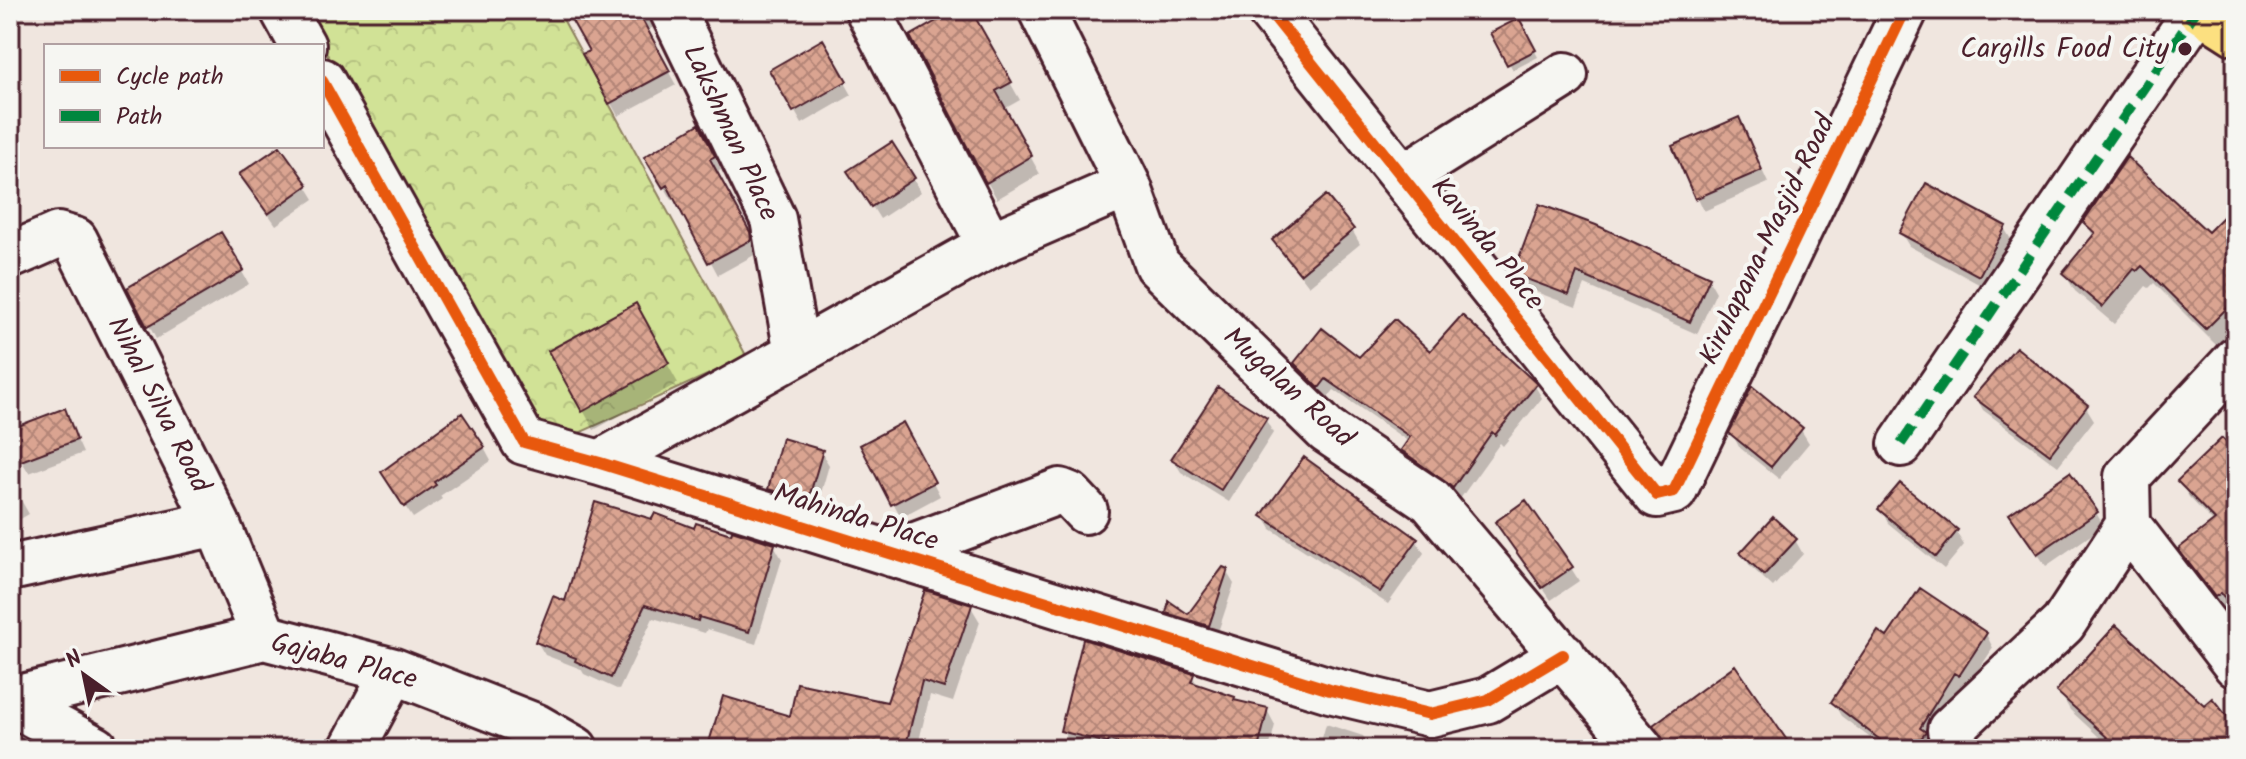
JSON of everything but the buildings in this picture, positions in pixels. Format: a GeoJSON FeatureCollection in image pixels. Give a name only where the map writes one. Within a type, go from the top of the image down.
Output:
{"type":"FeatureCollection","features":[{"type":"Feature","properties":{"kind":"highway"},"geometry":{"type":"LineString","coordinates":[[2199,10],[2236,33]]}},
{"type":"Feature","properties":{"kind":"street"},"geometry":{"type":"LineString","coordinates":[[283,10],[302,44]]}},
{"type":"Feature","properties":{"kind":"street","name":"Lakshman Place"},"geometry":{"type":"LineString","coordinates":[[672,10],[773,219],[797,353]]}},
{"type":"Feature","properties":{"kind":"street"},"geometry":{"type":"LineString","coordinates":[[868,10],[990,245]]}},
{"type":"Feature","properties":{"kind":"street","name":"Mugalan Road"},"geometry":{"type":"LineString","coordinates":[[1041,10],[1128,185],[1157,265],[1327,431],[1431,501],[1641,749]]}},
{"type":"Feature","properties":{"kind":"street","name":"Kavinda Place"},"geometry":{"type":"LineString","coordinates":[[1269,10],[1657,495],[1674,491]]}},
{"type":"Feature","properties":{"kind":"street","name":"Kirulapana Masjid Road"},"geometry":{"type":"LineString","coordinates":[[1674,491],[1905,10]]}},
{"type":"Feature","properties":{"kind":"street"},"geometry":{"type":"LineString","coordinates":[[1901,444],[2199,10]]}},
{"type":"Feature","properties":{"kind":"street"},"geometry":{"type":"LineString","coordinates":[[1403,177],[1565,75]]}},
{"type":"Feature","properties":{"kind":"street","name":"Mahinda Place"},"geometry":{"type":"LineString","coordinates":[[324,85],[524,442],[1330,690],[1430,714],[1488,700],[1563,655]]}},
{"type":"Feature","properties":{"kind":"street"},"geometry":{"type":"LineString","coordinates":[[600,463],[990,245],[1128,185]]}},
{"type":"Feature","properties":{"kind":"street","name":"Nihal Silva Road"},"geometry":{"type":"LineString","coordinates":[[10,256],[58,235],[75,240],[217,523],[264,637]]}},
{"type":"Feature","properties":{"kind":"street"},"geometry":{"type":"LineString","coordinates":[[1950,730],[2063,624],[2128,525],[2127,477],[2236,360]]}},
{"type":"Feature","properties":{"kind":"street"},"geometry":{"type":"LineString","coordinates":[[892,554],[1060,491],[1070,495],[1085,511]]}},
{"type":"Feature","properties":{"kind":"street"},"geometry":{"type":"LineString","coordinates":[[10,568],[217,523]]}},
{"type":"Feature","properties":{"kind":"street"},"geometry":{"type":"LineString","coordinates":[[2128,525],[2236,665]]}},
{"type":"Feature","properties":{"kind":"street","name":"Gajaba Place"},"geometry":{"type":"LineString","coordinates":[[10,701],[264,637],[394,671],[535,726],[575,749]]}},
{"type":"Feature","properties":{"kind":"street"},"geometry":{"type":"LineString","coordinates":[[352,749],[394,671]]}},
{"type":"Feature","properties":{"kind":"street"},"geometry":{"type":"LineString","coordinates":[[10,701],[96,749]]}},
{"type":"Feature","properties":{"kind":"green space"},"geometry":{"type":"Polygon","coordinates":[[[303,10],[558,10],[747,357],[566,439],[526,419],[303,10]]]}},
{"type":"Feature","properties":{"kind":"marked path"},"geometry":{"type":"LineString","coordinates":[[1901,444],[2197,10]]}},
{"type":"Feature","properties":{"kind":"cycle path"},"geometry":{"type":"LineString","coordinates":[[1269,10],[1657,495],[1674,491],[1905,10]]}},
{"type":"Feature","properties":{"kind":"cycle path"},"geometry":{"type":"LineString","coordinates":[[324,85],[524,442],[1330,690],[1430,714],[1488,700],[1563,655]]}},
{"type":"Feature","properties":{"kind":"place","name":"Cargills Food City"},"geometry":{"type":"Point","coordinates":[2185,49]}}]}
